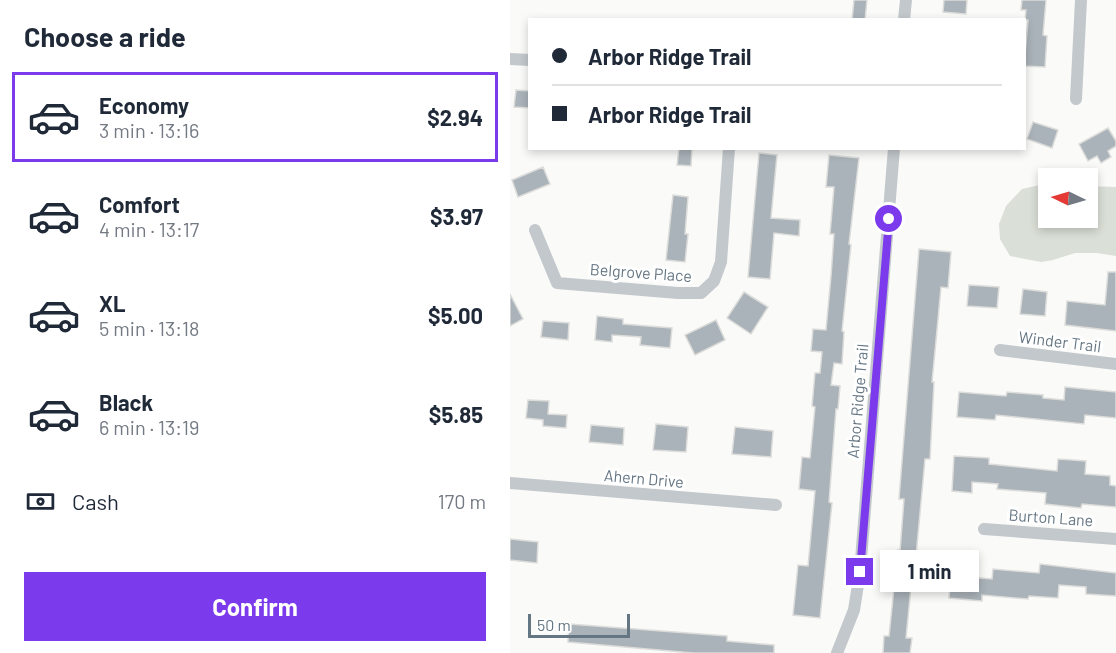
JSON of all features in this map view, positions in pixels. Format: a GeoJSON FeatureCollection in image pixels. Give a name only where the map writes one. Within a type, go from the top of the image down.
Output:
{"type":"FeatureCollection","features":[{"type":"Feature","properties":{"kind":"street"},"geometry":{"type":"LineString","coordinates":[[904,18],[906,0]]}},
{"type":"Feature","properties":{"kind":"street"},"geometry":{"type":"LineString","coordinates":[[1076,99],[1082,0]]}},
{"type":"Feature","properties":{"kind":"street"},"geometry":{"type":"LineString","coordinates":[[510,59],[528,60]]}},
{"type":"Feature","properties":{"kind":"street","name":"Belgrove Place"},"geometry":{"type":"LineString","coordinates":[[536,230],[556,283],[678,293],[701,292],[714,281],[721,262],[729,150]]}},
{"type":"Feature","properties":{"kind":"street","name":"Arbor Ridge Trail"},"geometry":{"type":"LineString","coordinates":[[837,653],[854,610],[860,572],[894,150]]}},
{"type":"Feature","properties":{"kind":"street","name":"Winder Trail"},"geometry":{"type":"LineString","coordinates":[[1000,350],[1116,364]]}},
{"type":"Feature","properties":{"kind":"street","name":"Ahern Drive"},"geometry":{"type":"LineString","coordinates":[[510,483],[776,505]]}},
{"type":"Feature","properties":{"kind":"street","name":"Burton Lane"},"geometry":{"type":"LineString","coordinates":[[984,529],[1116,539]]}},
{"type":"Feature","properties":{"kind":"shaded area"},"geometry":{"type":"Polygon","coordinates":[[[1038,185],[1038,228],[1098,228],[1098,186],[1116,187],[1116,256],[1075,253],[1041,262],[1010,256],[1000,239],[999,224],[1006,206],[1022,189],[1038,185]]]}},
{"type":"Feature","properties":{"kind":"building"},"geometry":{"type":"Polygon","coordinates":[[[854,0],[867,0],[865,18],[852,18],[854,0]]]}},
{"type":"Feature","properties":{"kind":"building"},"geometry":{"type":"Polygon","coordinates":[[[944,0],[967,0],[966,14],[943,12],[944,0]]]}},
{"type":"Feature","properties":{"kind":"building"},"geometry":{"type":"Polygon","coordinates":[[[1022,0],[1046,0],[1043,35],[1047,36],[1045,67],[1026,66],[1028,20],[1025,18],[1026,10],[1021,10],[1022,0]]]}},
{"type":"Feature","properties":{"kind":"building"},"geometry":{"type":"Polygon","coordinates":[[[516,90],[528,91],[528,108],[514,107],[516,90]]]}},
{"type":"Feature","properties":{"kind":"building"},"geometry":{"type":"Polygon","coordinates":[[[1033,122],[1058,130],[1052,148],[1027,139],[1033,122]]]}},
{"type":"Feature","properties":{"kind":"building"},"geometry":{"type":"Polygon","coordinates":[[[1108,128],[1116,141],[1116,146],[1108,151],[1111,157],[1101,163],[1097,156],[1088,161],[1079,144],[1108,128]]]}},
{"type":"Feature","properties":{"kind":"building"},"geometry":{"type":"Polygon","coordinates":[[[679,150],[692,150],[691,166],[677,165],[679,150]]]}},
{"type":"Feature","properties":{"kind":"building"},"geometry":{"type":"Polygon","coordinates":[[[759,153],[777,155],[771,218],[800,220],[799,236],[774,233],[770,279],[748,277],[759,153]]]}},
{"type":"Feature","properties":{"kind":"building"},"geometry":{"type":"Polygon","coordinates":[[[829,155],[859,158],[849,244],[851,245],[842,331],[844,332],[842,364],[834,363],[831,385],[840,386],[838,409],[836,409],[829,502],[832,503],[820,618],[793,615],[798,565],[808,566],[815,491],[799,489],[802,457],[810,458],[815,407],[812,406],[815,373],[820,373],[822,352],[811,351],[813,329],[826,330],[831,276],[834,234],[830,234],[834,187],[826,187],[829,155]]]}},
{"type":"Feature","properties":{"kind":"building"},"geometry":{"type":"Polygon","coordinates":[[[543,167],[550,184],[518,197],[512,180],[543,167]]]}},
{"type":"Feature","properties":{"kind":"building"},"geometry":{"type":"Polygon","coordinates":[[[673,195],[688,197],[685,262],[666,260],[673,195]]]}},
{"type":"Feature","properties":{"kind":"building"},"geometry":{"type":"Polygon","coordinates":[[[919,249],[951,252],[948,288],[941,287],[932,382],[934,382],[930,459],[925,459],[906,638],[912,638],[910,653],[883,653],[884,636],[889,636],[898,550],[900,551],[904,499],[899,499],[919,249]]]}},
{"type":"Feature","properties":{"kind":"building"},"geometry":{"type":"Polygon","coordinates":[[[1108,272],[1116,272],[1116,331],[1065,325],[1067,301],[1105,305],[1108,272]]]}},
{"type":"Feature","properties":{"kind":"building"},"geometry":{"type":"Polygon","coordinates":[[[969,285],[999,287],[997,308],[967,306],[969,285]]]}},
{"type":"Feature","properties":{"kind":"building"},"geometry":{"type":"Polygon","coordinates":[[[1023,289],[1047,292],[1045,316],[1020,314],[1023,289]]]}},
{"type":"Feature","properties":{"kind":"building"},"geometry":{"type":"Polygon","coordinates":[[[744,292],[768,307],[751,334],[727,318],[744,292]]]}},
{"type":"Feature","properties":{"kind":"building"},"geometry":{"type":"Polygon","coordinates":[[[510,294],[523,319],[510,326],[510,294]]]}},
{"type":"Feature","properties":{"kind":"building"},"geometry":{"type":"Polygon","coordinates":[[[597,316],[623,319],[623,324],[672,328],[670,348],[640,345],[641,337],[612,335],[612,342],[595,340],[597,316]]]}},
{"type":"Feature","properties":{"kind":"building"},"geometry":{"type":"Polygon","coordinates":[[[716,320],[725,340],[695,355],[685,335],[716,320]]]}},
{"type":"Feature","properties":{"kind":"building"},"geometry":{"type":"Polygon","coordinates":[[[543,321],[569,323],[568,340],[541,337],[543,321]]]}},
{"type":"Feature","properties":{"kind":"building"},"geometry":{"type":"Polygon","coordinates":[[[1065,387],[1116,392],[1116,418],[1085,415],[1084,424],[996,415],[995,420],[957,417],[959,392],[1006,396],[1007,392],[1043,395],[1043,398],[1064,400],[1065,387]]]}},
{"type":"Feature","properties":{"kind":"building"},"geometry":{"type":"Polygon","coordinates":[[[528,400],[549,401],[548,414],[567,415],[566,428],[543,426],[543,420],[526,418],[528,400]]]}},
{"type":"Feature","properties":{"kind":"building"},"geometry":{"type":"Polygon","coordinates":[[[656,424],[688,427],[686,452],[653,450],[656,424]]]}},
{"type":"Feature","properties":{"kind":"building"},"geometry":{"type":"Polygon","coordinates":[[[591,425],[624,428],[623,445],[589,442],[591,425]]]}},
{"type":"Feature","properties":{"kind":"building"},"geometry":{"type":"Polygon","coordinates":[[[735,427],[773,431],[771,457],[732,454],[735,427]]]}},
{"type":"Feature","properties":{"kind":"building"},"geometry":{"type":"Polygon","coordinates":[[[954,456],[989,458],[989,464],[1057,471],[1058,459],[1086,461],[1085,474],[1110,476],[1110,485],[1116,486],[1116,507],[1082,504],[1081,508],[1045,504],[1046,493],[997,489],[998,484],[972,482],[972,493],[952,491],[954,456]]]}},
{"type":"Feature","properties":{"kind":"building"},"geometry":{"type":"Polygon","coordinates":[[[510,539],[538,542],[537,563],[510,560],[510,539]]]}},
{"type":"Feature","properties":{"kind":"building"},"geometry":{"type":"Polygon","coordinates":[[[952,562],[970,563],[969,577],[992,579],[993,569],[1039,573],[1040,564],[1116,573],[1116,596],[1086,594],[1086,587],[1059,585],[1058,598],[1029,596],[1028,599],[982,595],[982,601],[949,598],[952,562]]]}},
{"type":"Feature","properties":{"kind":"building"},"geometry":{"type":"Polygon","coordinates":[[[569,624],[727,636],[727,641],[774,645],[774,653],[693,653],[568,642],[569,624]]]}},
{"type":"Feature","properties":{"kind":"route"},"geometry":{"type":"LineString","coordinates":[[860,572],[889,219]]}}]}
